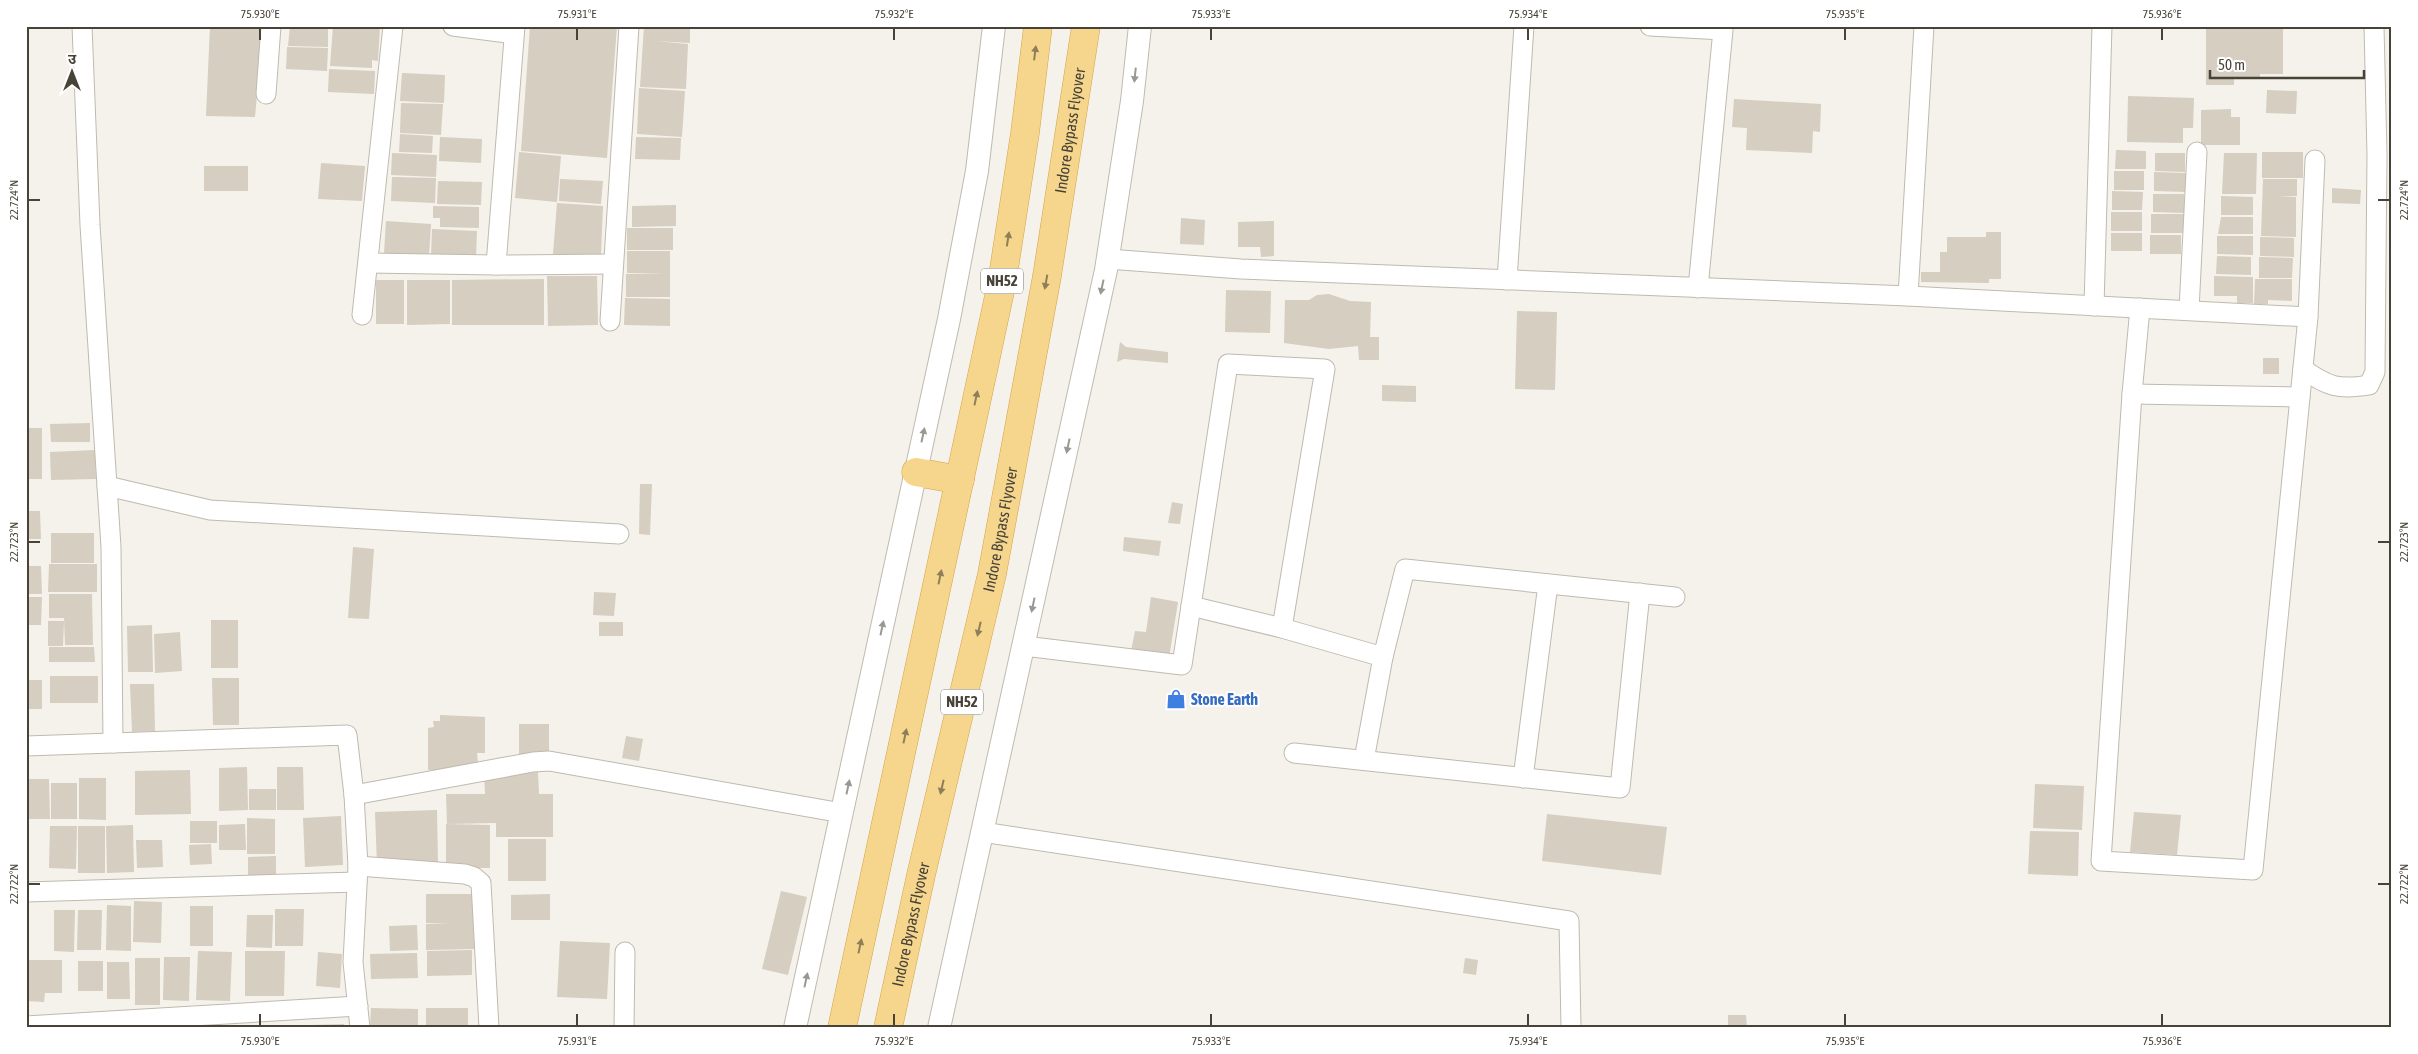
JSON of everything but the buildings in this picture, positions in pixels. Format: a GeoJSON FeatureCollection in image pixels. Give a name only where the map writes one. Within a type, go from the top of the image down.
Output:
{"type":"FeatureCollection","features":[{"type":"Feature","properties":{"kind":"highway","name":"NH52"},"geometry":{"type":"LineString","coordinates":[[842,1028],[1002,282],[1038,26]]}},
{"type":"Feature","properties":{"kind":"highway","name":"Indore Bypass Flyover"},"geometry":{"type":"LineString","coordinates":[[888,1028],[921,875],[992,574],[1047,276],[1086,26]]}},
{"type":"Feature","properties":{"kind":"highway"},"geometry":{"type":"LineString","coordinates":[[916,472],[960,480]]}},
{"type":"Feature","properties":{"kind":"street"},"geometry":{"type":"LineString","coordinates":[[82,26],[90,225],[111,547],[113,743]]}},
{"type":"Feature","properties":{"kind":"street"},"geometry":{"type":"LineString","coordinates":[[266,94],[271,26]]}},
{"type":"Feature","properties":{"kind":"street"},"geometry":{"type":"LineString","coordinates":[[362,315],[393,26]]}},
{"type":"Feature","properties":{"kind":"street"},"geometry":{"type":"LineString","coordinates":[[453,26],[515,30],[496,265]]}},
{"type":"Feature","properties":{"kind":"street"},"geometry":{"type":"LineString","coordinates":[[610,321],[612,264],[629,26]]}},
{"type":"Feature","properties":{"kind":"street"},"geometry":{"type":"LineString","coordinates":[[796,1028],[948,319],[977,171],[994,26]]}},
{"type":"Feature","properties":{"kind":"street"},"geometry":{"type":"LineString","coordinates":[[939,1028],[1108,259],[1132,101],[1140,26]]}},
{"type":"Feature","properties":{"kind":"street"},"geometry":{"type":"LineString","coordinates":[[1507,280],[1524,26]]}},
{"type":"Feature","properties":{"kind":"street"},"geometry":{"type":"LineString","coordinates":[[1650,26],[1723,30],[1698,288]]}},
{"type":"Feature","properties":{"kind":"street"},"geometry":{"type":"LineString","coordinates":[[1908,296],[1924,26]]}},
{"type":"Feature","properties":{"kind":"street"},"geometry":{"type":"LineString","coordinates":[[2094,306],[2102,26]]}},
{"type":"Feature","properties":{"kind":"street"},"geometry":{"type":"LineString","coordinates":[[2303,369],[2320,382],[2346,389],[2370,385],[2375,372],[2377,155],[2374,26]]}},
{"type":"Feature","properties":{"kind":"street"},"geometry":{"type":"LineString","coordinates":[[2189,310],[2197,152]]}},
{"type":"Feature","properties":{"kind":"street"},"geometry":{"type":"LineString","coordinates":[[2140,308],[2132,394],[2101,861],[2253,870],[2308,317],[2315,160]]}},
{"type":"Feature","properties":{"kind":"street"},"geometry":{"type":"LineString","coordinates":[[1108,259],[1241,269],[1908,296],[2308,317]]}},
{"type":"Feature","properties":{"kind":"street"},"geometry":{"type":"LineString","coordinates":[[368,263],[612,264]]}},
{"type":"Feature","properties":{"kind":"street"},"geometry":{"type":"LineString","coordinates":[[1024,646],[1182,665],[1228,364],[1325,368],[1282,628]]}},
{"type":"Feature","properties":{"kind":"street"},"geometry":{"type":"LineString","coordinates":[[2132,394],[2300,397]]}},
{"type":"Feature","properties":{"kind":"street"},"geometry":{"type":"LineString","coordinates":[[107,486],[210,510],[618,534]]}},
{"type":"Feature","properties":{"kind":"street"},"geometry":{"type":"LineString","coordinates":[[1364,760],[1383,657],[1405,569],[1675,598]]}},
{"type":"Feature","properties":{"kind":"street"},"geometry":{"type":"LineString","coordinates":[[1522,778],[1548,584]]}},
{"type":"Feature","properties":{"kind":"street"},"geometry":{"type":"LineString","coordinates":[[1294,753],[1620,788],[1640,593]]}},
{"type":"Feature","properties":{"kind":"street"},"geometry":{"type":"LineString","coordinates":[[1191,606],[1282,628],[1383,657]]}},
{"type":"Feature","properties":{"kind":"street"},"geometry":{"type":"LineString","coordinates":[[26,746],[347,735],[354,795],[358,874],[353,962],[360,1028]]}},
{"type":"Feature","properties":{"kind":"street"},"geometry":{"type":"LineString","coordinates":[[354,795],[533,762],[550,761],[842,813]]}},
{"type":"Feature","properties":{"kind":"street"},"geometry":{"type":"LineString","coordinates":[[982,832],[1570,921],[1571,1028]]}},
{"type":"Feature","properties":{"kind":"street"},"geometry":{"type":"LineString","coordinates":[[26,892],[358,874],[464,874],[474,877],[481,883],[490,1028]]}},
{"type":"Feature","properties":{"kind":"street"},"geometry":{"type":"LineString","coordinates":[[624,1028],[625,952]]}},
{"type":"Feature","properties":{"kind":"street"},"geometry":{"type":"LineString","coordinates":[[26,1026],[358,1006]]}},
{"type":"Feature","properties":{"kind":"place","name":"Stone Earth"},"geometry":{"type":"Point","coordinates":[1176,699]}}]}
